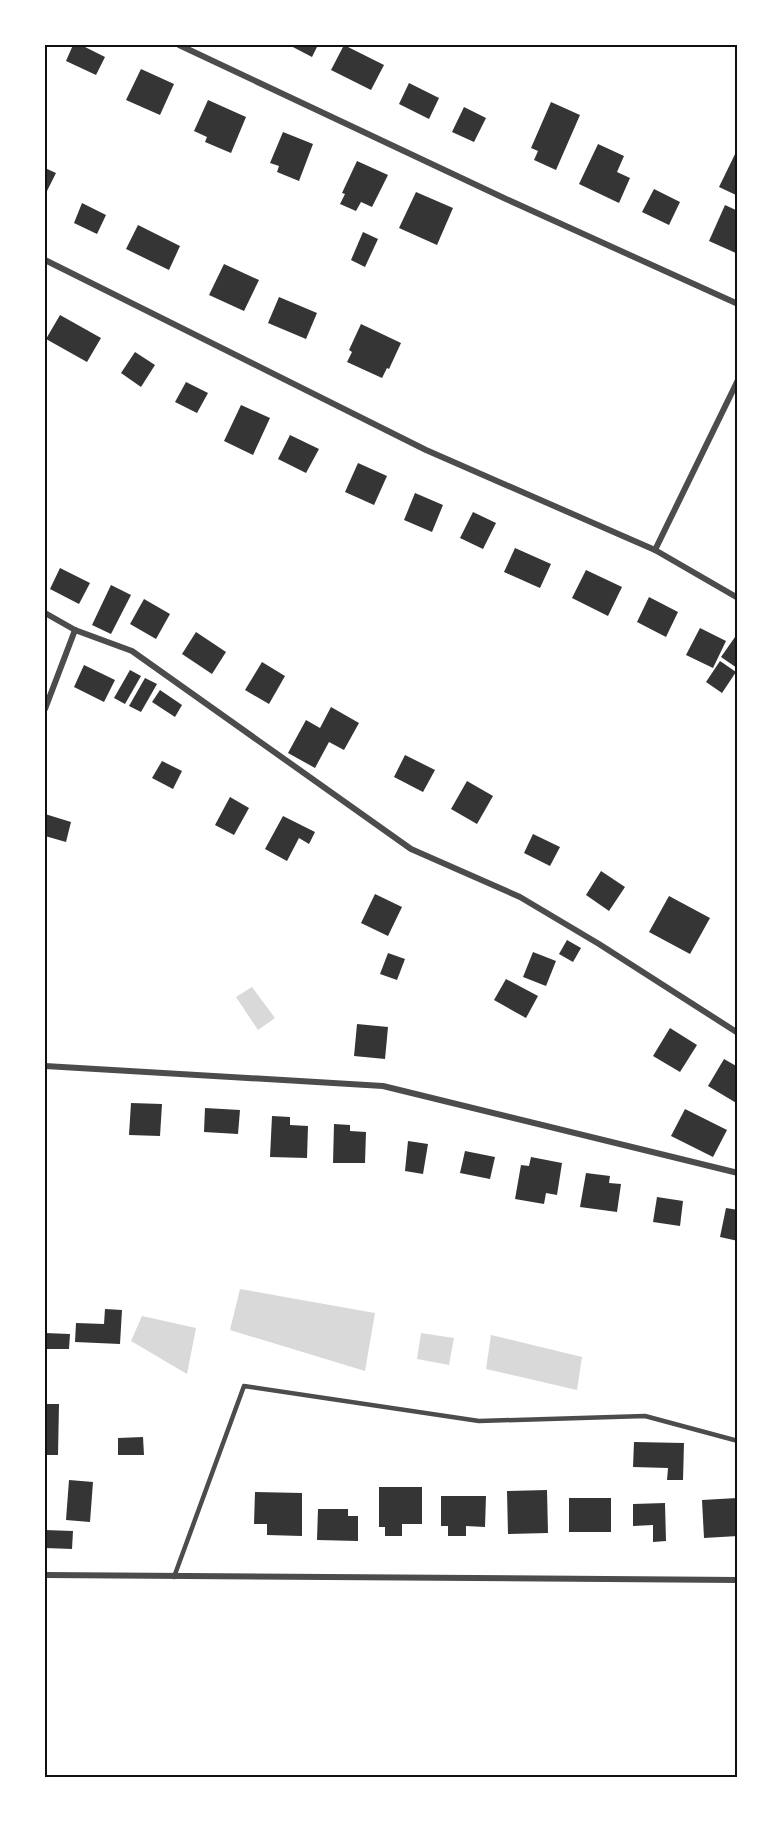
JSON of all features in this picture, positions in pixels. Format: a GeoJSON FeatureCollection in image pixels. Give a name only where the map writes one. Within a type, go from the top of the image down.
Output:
{"type":"FeatureCollection","features":[{"type":"Feature","properties":{"kind":"street"},"geometry":{"type":"LineString","coordinates":[[179,45],[506,199],[738,304]]}},
{"type":"Feature","properties":{"kind":"street"},"geometry":{"type":"LineString","coordinates":[[45,260],[426,450],[655,550],[738,598]]}},
{"type":"Feature","properties":{"kind":"street"},"geometry":{"type":"LineString","coordinates":[[655,550],[738,380]]}},
{"type":"Feature","properties":{"kind":"street"},"geometry":{"type":"LineString","coordinates":[[45,613],[75,630],[132,651],[411,849],[520,897],[599,944],[738,1034]]}},
{"type":"Feature","properties":{"kind":"street"},"geometry":{"type":"LineString","coordinates":[[45,709],[75,630]]}},
{"type":"Feature","properties":{"kind":"street"},"geometry":{"type":"LineString","coordinates":[[45,1066],[384,1086],[738,1173]]}},
{"type":"Feature","properties":{"kind":"street"},"geometry":{"type":"LineString","coordinates":[[45,1575],[738,1580]]}},
{"type":"Feature","properties":{"kind":"lane"},"geometry":{"type":"LineString","coordinates":[[174,1577],[244,1386],[479,1421],[645,1416],[738,1441]]}},
{"type":"Feature","properties":{"kind":"shaded area"},"geometry":{"type":"Polygon","coordinates":[[[252,987],[275,1018],[258,1030],[236,997],[252,987]]]}},
{"type":"Feature","properties":{"kind":"shaded area"},"geometry":{"type":"Polygon","coordinates":[[[240,1289],[375,1313],[365,1371],[230,1330],[240,1289]]]}},
{"type":"Feature","properties":{"kind":"shaded area"},"geometry":{"type":"Polygon","coordinates":[[[142,1316],[196,1328],[187,1374],[131,1341],[142,1316]]]}},
{"type":"Feature","properties":{"kind":"shaded area"},"geometry":{"type":"Polygon","coordinates":[[[421,1333],[454,1338],[449,1365],[417,1359],[421,1333]]]}},
{"type":"Feature","properties":{"kind":"shaded area"},"geometry":{"type":"Polygon","coordinates":[[[491,1335],[582,1357],[577,1390],[486,1369],[491,1335]]]}},
{"type":"Feature","properties":{"kind":"building"},"geometry":{"type":"Polygon","coordinates":[[[73,45],[81,45],[105,57],[96,75],[66,61],[73,45]]]}},
{"type":"Feature","properties":{"kind":"building"},"geometry":{"type":"Polygon","coordinates":[[[289,45],[318,45],[312,57],[289,45]]]}},
{"type":"Feature","properties":{"kind":"building"},"geometry":{"type":"Polygon","coordinates":[[[344,45],[384,65],[371,90],[331,70],[344,45]]]}},
{"type":"Feature","properties":{"kind":"building"},"geometry":{"type":"Polygon","coordinates":[[[141,69],[174,84],[160,115],[126,100],[141,69]]]}},
{"type":"Feature","properties":{"kind":"building"},"geometry":{"type":"Polygon","coordinates":[[[409,83],[439,98],[429,119],[399,104],[409,83]]]}},
{"type":"Feature","properties":{"kind":"building"},"geometry":{"type":"Polygon","coordinates":[[[208,100],[246,117],[231,153],[205,142],[207,137],[194,131],[208,100]]]}},
{"type":"Feature","properties":{"kind":"building"},"geometry":{"type":"Polygon","coordinates":[[[551,102],[580,115],[556,170],[534,160],[538,151],[531,148],[551,102]]]}},
{"type":"Feature","properties":{"kind":"building"},"geometry":{"type":"Polygon","coordinates":[[[464,107],[486,118],[474,142],[452,132],[464,107]]]}},
{"type":"Feature","properties":{"kind":"building"},"geometry":{"type":"Polygon","coordinates":[[[283,132],[313,144],[299,181],[277,172],[279,166],[270,163],[283,132]]]}},
{"type":"Feature","properties":{"kind":"building"},"geometry":{"type":"Polygon","coordinates":[[[598,144],[624,156],[617,172],[630,178],[619,203],[579,184],[598,144]]]}},
{"type":"Feature","properties":{"kind":"building"},"geometry":{"type":"Polygon","coordinates":[[[738,148],[738,192],[736,195],[719,187],[738,148]]]}},
{"type":"Feature","properties":{"kind":"building"},"geometry":{"type":"Polygon","coordinates":[[[357,161],[388,175],[372,207],[361,202],[356,211],[340,204],[345,194],[342,193],[357,161]]]}},
{"type":"Feature","properties":{"kind":"building"},"geometry":{"type":"Polygon","coordinates":[[[45,168],[56,173],[45,195],[45,168]]]}},
{"type":"Feature","properties":{"kind":"building"},"geometry":{"type":"Polygon","coordinates":[[[654,189],[680,202],[669,225],[642,212],[654,189]]]}},
{"type":"Feature","properties":{"kind":"building"},"geometry":{"type":"Polygon","coordinates":[[[416,192],[453,208],[437,245],[399,228],[416,192]]]}},
{"type":"Feature","properties":{"kind":"building"},"geometry":{"type":"Polygon","coordinates":[[[82,203],[106,215],[97,234],[74,223],[82,203]]]}},
{"type":"Feature","properties":{"kind":"building"},"geometry":{"type":"Polygon","coordinates":[[[725,205],[738,211],[738,254],[709,241],[725,205]]]}},
{"type":"Feature","properties":{"kind":"building"},"geometry":{"type":"Polygon","coordinates":[[[138,225],[180,246],[169,270],[126,249],[138,225]]]}},
{"type":"Feature","properties":{"kind":"building"},"geometry":{"type":"Polygon","coordinates":[[[363,232],[378,239],[365,267],[351,260],[363,232]]]}},
{"type":"Feature","properties":{"kind":"building"},"geometry":{"type":"Polygon","coordinates":[[[224,264],[259,280],[244,311],[209,295],[224,264]]]}},
{"type":"Feature","properties":{"kind":"building"},"geometry":{"type":"Polygon","coordinates":[[[279,297],[317,313],[306,339],[268,323],[279,297]]]}},
{"type":"Feature","properties":{"kind":"building"},"geometry":{"type":"Polygon","coordinates":[[[60,315],[101,338],[87,362],[46,339],[60,315]]]}},
{"type":"Feature","properties":{"kind":"building"},"geometry":{"type":"Polygon","coordinates":[[[361,324],[401,343],[389,369],[387,368],[382,378],[347,362],[352,352],[349,350],[361,324]]]}},
{"type":"Feature","properties":{"kind":"building"},"geometry":{"type":"Polygon","coordinates":[[[135,352],[155,365],[141,387],[121,373],[135,352]]]}},
{"type":"Feature","properties":{"kind":"building"},"geometry":{"type":"Polygon","coordinates":[[[186,382],[208,393],[197,413],[175,402],[186,382]]]}},
{"type":"Feature","properties":{"kind":"building"},"geometry":{"type":"Polygon","coordinates":[[[241,405],[270,418],[253,455],[224,441],[241,405]]]}},
{"type":"Feature","properties":{"kind":"building"},"geometry":{"type":"Polygon","coordinates":[[[290,435],[319,449],[306,473],[278,459],[290,435]]]}},
{"type":"Feature","properties":{"kind":"building"},"geometry":{"type":"Polygon","coordinates":[[[358,463],[387,476],[374,505],[345,492],[358,463]]]}},
{"type":"Feature","properties":{"kind":"building"},"geometry":{"type":"Polygon","coordinates":[[[415,493],[443,505],[432,532],[404,520],[415,493]]]}},
{"type":"Feature","properties":{"kind":"building"},"geometry":{"type":"Polygon","coordinates":[[[473,512],[496,523],[483,549],[460,538],[473,512]]]}},
{"type":"Feature","properties":{"kind":"building"},"geometry":{"type":"Polygon","coordinates":[[[515,548],[551,564],[540,588],[504,572],[515,548]]]}},
{"type":"Feature","properties":{"kind":"building"},"geometry":{"type":"Polygon","coordinates":[[[60,568],[90,583],[79,604],[50,589],[60,568]]]}},
{"type":"Feature","properties":{"kind":"building"},"geometry":{"type":"Polygon","coordinates":[[[586,570],[622,587],[608,616],[572,598],[586,570]]]}},
{"type":"Feature","properties":{"kind":"building"},"geometry":{"type":"Polygon","coordinates":[[[111,585],[131,595],[111,634],[92,625],[111,585]]]}},
{"type":"Feature","properties":{"kind":"building"},"geometry":{"type":"Polygon","coordinates":[[[649,597],[678,612],[666,637],[637,622],[649,597]]]}},
{"type":"Feature","properties":{"kind":"building"},"geometry":{"type":"Polygon","coordinates":[[[144,599],[170,614],[156,639],[130,624],[144,599]]]}},
{"type":"Feature","properties":{"kind":"building"},"geometry":{"type":"Polygon","coordinates":[[[700,628],[726,641],[713,668],[686,655],[700,628]]]}},
{"type":"Feature","properties":{"kind":"building"},"geometry":{"type":"Polygon","coordinates":[[[196,632],[226,652],[212,674],[182,654],[196,632]]]}},
{"type":"Feature","properties":{"kind":"building"},"geometry":{"type":"Polygon","coordinates":[[[735,637],[738,639],[737,668],[721,657],[735,637]]]}},
{"type":"Feature","properties":{"kind":"building"},"geometry":{"type":"Polygon","coordinates":[[[720,661],[736,672],[722,693],[706,682],[720,661]]]}},
{"type":"Feature","properties":{"kind":"building"},"geometry":{"type":"Polygon","coordinates":[[[262,662],[285,676],[269,704],[245,690],[262,662]]]}},
{"type":"Feature","properties":{"kind":"building"},"geometry":{"type":"Polygon","coordinates":[[[84,665],[115,680],[104,702],[74,687],[84,665]]]}},
{"type":"Feature","properties":{"kind":"building"},"geometry":{"type":"Polygon","coordinates":[[[130,670],[141,676],[125,704],[114,698],[130,670]]]}},
{"type":"Feature","properties":{"kind":"building"},"geometry":{"type":"Polygon","coordinates":[[[145,678],[157,684],[141,712],[129,706],[145,678]]]}},
{"type":"Feature","properties":{"kind":"building"},"geometry":{"type":"Polygon","coordinates":[[[160,690],[182,705],[175,717],[152,702],[160,690]]]}},
{"type":"Feature","properties":{"kind":"building"},"geometry":{"type":"Polygon","coordinates":[[[331,707],[359,723],[344,750],[329,742],[315,768],[288,753],[306,720],[320,728],[331,707]]]}},
{"type":"Feature","properties":{"kind":"building"},"geometry":{"type":"Polygon","coordinates":[[[405,755],[435,770],[423,792],[394,777],[405,755]]]}},
{"type":"Feature","properties":{"kind":"building"},"geometry":{"type":"Polygon","coordinates":[[[162,761],[182,771],[173,789],[152,778],[162,761]]]}},
{"type":"Feature","properties":{"kind":"building"},"geometry":{"type":"Polygon","coordinates":[[[467,781],[493,796],[477,824],[451,809],[467,781]]]}},
{"type":"Feature","properties":{"kind":"building"},"geometry":{"type":"Polygon","coordinates":[[[230,797],[249,808],[234,835],[215,825],[230,797]]]}},
{"type":"Feature","properties":{"kind":"building"},"geometry":{"type":"Polygon","coordinates":[[[45,814],[71,822],[66,842],[45,836],[45,814]]]}},
{"type":"Feature","properties":{"kind":"building"},"geometry":{"type":"Polygon","coordinates":[[[283,816],[315,832],[309,844],[299,838],[287,861],[265,849],[283,816]]]}},
{"type":"Feature","properties":{"kind":"building"},"geometry":{"type":"Polygon","coordinates":[[[533,834],[560,847],[550,866],[524,853],[533,834]]]}},
{"type":"Feature","properties":{"kind":"building"},"geometry":{"type":"Polygon","coordinates":[[[601,871],[625,887],[609,911],[586,895],[601,871]]]}},
{"type":"Feature","properties":{"kind":"building"},"geometry":{"type":"Polygon","coordinates":[[[375,894],[402,907],[388,936],[361,923],[375,894]]]}},
{"type":"Feature","properties":{"kind":"building"},"geometry":{"type":"Polygon","coordinates":[[[669,896],[710,918],[690,954],[649,932],[669,896]]]}},
{"type":"Feature","properties":{"kind":"building"},"geometry":{"type":"Polygon","coordinates":[[[567,940],[581,948],[573,962],[559,954],[567,940]]]}},
{"type":"Feature","properties":{"kind":"building"},"geometry":{"type":"Polygon","coordinates":[[[533,952],[556,961],[546,986],[523,977],[533,952]]]}},
{"type":"Feature","properties":{"kind":"building"},"geometry":{"type":"Polygon","coordinates":[[[388,953],[405,959],[397,980],[380,974],[388,953]]]}},
{"type":"Feature","properties":{"kind":"building"},"geometry":{"type":"Polygon","coordinates":[[[506,979],[538,996],[526,1018],[494,1000],[506,979]]]}},
{"type":"Feature","properties":{"kind":"building"},"geometry":{"type":"Polygon","coordinates":[[[357,1024],[388,1027],[385,1059],[354,1056],[357,1024]]]}},
{"type":"Feature","properties":{"kind":"building"},"geometry":{"type":"Polygon","coordinates":[[[670,1028],[697,1045],[680,1072],[653,1056],[670,1028]]]}},
{"type":"Feature","properties":{"kind":"building"},"geometry":{"type":"Polygon","coordinates":[[[724,1059],[738,1067],[738,1104],[708,1086],[724,1059]]]}},
{"type":"Feature","properties":{"kind":"building"},"geometry":{"type":"Polygon","coordinates":[[[131,1103],[162,1104],[160,1136],[129,1135],[131,1103]]]}},
{"type":"Feature","properties":{"kind":"building"},"geometry":{"type":"Polygon","coordinates":[[[205,1108],[240,1110],[238,1134],[204,1132],[205,1108]]]}},
{"type":"Feature","properties":{"kind":"building"},"geometry":{"type":"Polygon","coordinates":[[[685,1109],[727,1130],[713,1157],[671,1136],[685,1109]]]}},
{"type":"Feature","properties":{"kind":"building"},"geometry":{"type":"Polygon","coordinates":[[[272,1116],[290,1117],[290,1125],[308,1126],[307,1158],[270,1157],[272,1116]]]}},
{"type":"Feature","properties":{"kind":"building"},"geometry":{"type":"Polygon","coordinates":[[[334,1124],[350,1125],[350,1131],[366,1132],[365,1163],[333,1163],[334,1124]]]}},
{"type":"Feature","properties":{"kind":"building"},"geometry":{"type":"Polygon","coordinates":[[[408,1141],[428,1144],[423,1174],[405,1171],[408,1141]]]}},
{"type":"Feature","properties":{"kind":"building"},"geometry":{"type":"Polygon","coordinates":[[[465,1151],[495,1157],[490,1179],[460,1173],[465,1151]]]}},
{"type":"Feature","properties":{"kind":"building"},"geometry":{"type":"Polygon","coordinates":[[[531,1157],[562,1163],[557,1195],[546,1193],[544,1204],[515,1199],[521,1165],[529,1166],[531,1157]]]}},
{"type":"Feature","properties":{"kind":"building"},"geometry":{"type":"Polygon","coordinates":[[[586,1173],[610,1176],[609,1183],[621,1184],[617,1212],[580,1207],[586,1173]]]}},
{"type":"Feature","properties":{"kind":"building"},"geometry":{"type":"Polygon","coordinates":[[[657,1197],[683,1201],[680,1226],[653,1222],[657,1197]]]}},
{"type":"Feature","properties":{"kind":"building"},"geometry":{"type":"Polygon","coordinates":[[[726,1208],[738,1210],[738,1241],[720,1237],[726,1208]]]}},
{"type":"Feature","properties":{"kind":"building"},"geometry":{"type":"Polygon","coordinates":[[[105,1309],[122,1310],[120,1344],[75,1342],[76,1323],[104,1324],[105,1309]]]}},
{"type":"Feature","properties":{"kind":"building"},"geometry":{"type":"Polygon","coordinates":[[[45,1333],[70,1334],[69,1349],[45,1349],[45,1333]]]}},
{"type":"Feature","properties":{"kind":"building"},"geometry":{"type":"Polygon","coordinates":[[[45,1404],[59,1404],[58,1455],[45,1455],[45,1404]]]}},
{"type":"Feature","properties":{"kind":"building"},"geometry":{"type":"Polygon","coordinates":[[[143,1437],[144,1455],[118,1455],[118,1438],[143,1437]]]}},
{"type":"Feature","properties":{"kind":"building"},"geometry":{"type":"Polygon","coordinates":[[[634,1442],[684,1443],[683,1480],[667,1480],[668,1468],[633,1467],[634,1442]]]}},
{"type":"Feature","properties":{"kind":"building"},"geometry":{"type":"Polygon","coordinates":[[[69,1480],[93,1482],[90,1522],[66,1520],[69,1480]]]}},
{"type":"Feature","properties":{"kind":"building"},"geometry":{"type":"Polygon","coordinates":[[[379,1487],[422,1487],[422,1524],[402,1524],[402,1536],[385,1536],[385,1527],[379,1527],[379,1487]]]}},
{"type":"Feature","properties":{"kind":"building"},"geometry":{"type":"Polygon","coordinates":[[[547,1490],[548,1533],[508,1534],[507,1491],[547,1490]]]}},
{"type":"Feature","properties":{"kind":"building"},"geometry":{"type":"Polygon","coordinates":[[[255,1492],[302,1493],[302,1536],[267,1535],[267,1524],[254,1524],[255,1492]]]}},
{"type":"Feature","properties":{"kind":"building"},"geometry":{"type":"Polygon","coordinates":[[[441,1496],[486,1496],[485,1527],[466,1526],[466,1536],[448,1536],[448,1526],[441,1526],[441,1496]]]}},
{"type":"Feature","properties":{"kind":"building"},"geometry":{"type":"Polygon","coordinates":[[[569,1498],[611,1498],[611,1532],[569,1532],[569,1498]]]}},
{"type":"Feature","properties":{"kind":"building"},"geometry":{"type":"Polygon","coordinates":[[[737,1498],[738,1536],[704,1538],[702,1500],[737,1498]]]}},
{"type":"Feature","properties":{"kind":"building"},"geometry":{"type":"Polygon","coordinates":[[[665,1503],[666,1541],[653,1542],[653,1525],[633,1526],[633,1504],[665,1503]]]}},
{"type":"Feature","properties":{"kind":"building"},"geometry":{"type":"Polygon","coordinates":[[[318,1509],[348,1509],[348,1516],[358,1516],[358,1541],[317,1540],[318,1509]]]}},
{"type":"Feature","properties":{"kind":"building"},"geometry":{"type":"Polygon","coordinates":[[[45,1530],[73,1531],[72,1549],[45,1548],[45,1530]]]}}]}
